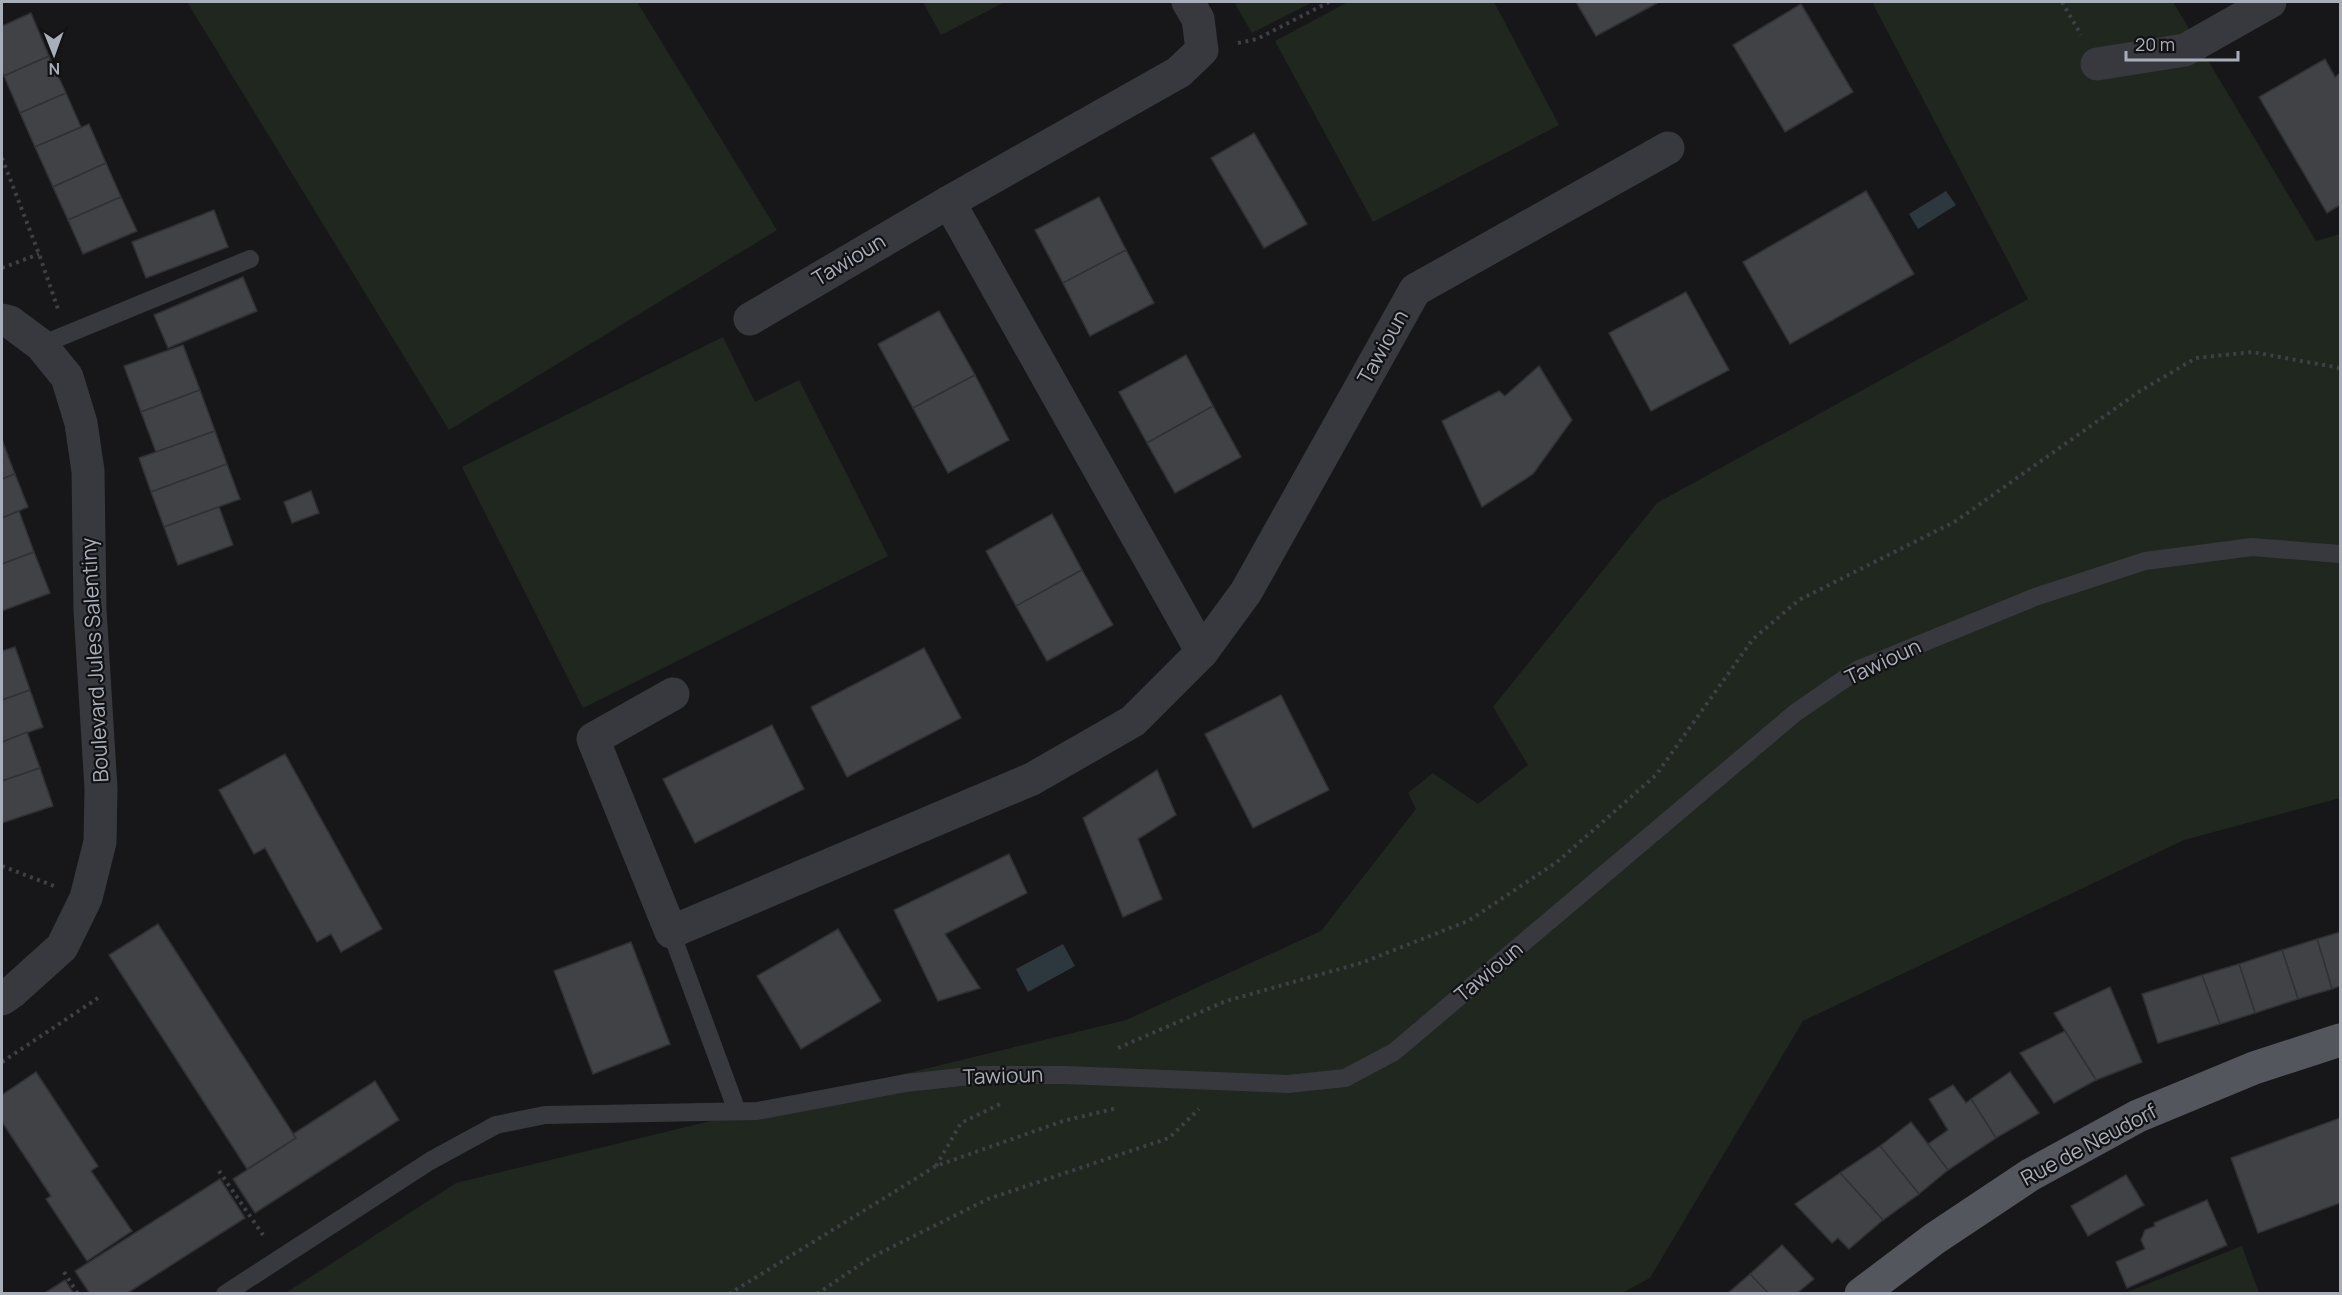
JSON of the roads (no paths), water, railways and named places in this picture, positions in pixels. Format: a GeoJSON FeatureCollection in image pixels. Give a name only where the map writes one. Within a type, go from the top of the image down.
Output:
{"type":"FeatureCollection","features":[{"type":"Feature","properties":{"kind":"main road","name":"Rue de Neudorf"},"geometry":{"type":"LineString","coordinates":[[1861,1293],[1934,1239],[2030,1175],[2138,1116],[2254,1068],[2340,1040]]}},
{"type":"Feature","properties":{"kind":"street","name":"Tawioun"},"geometry":{"type":"LineString","coordinates":[[750,319],[949,202],[1179,72],[1202,50],[1198,19],[1188,2]]}},
{"type":"Feature","properties":{"kind":"street"},"geometry":{"type":"LineString","coordinates":[[2097,64],[2185,50],[2270,2]]}},
{"type":"Feature","properties":{"kind":"street","name":"Tawioun"},"geometry":{"type":"LineString","coordinates":[[671,932],[1032,779],[1133,721],[1202,652],[1246,592],[1415,290],[1668,148]]}},
{"type":"Feature","properties":{"kind":"street"},"geometry":{"type":"LineString","coordinates":[[949,202],[1202,652]]}},
{"type":"Feature","properties":{"kind":"street","name":"Boulevard Jules Salentiny"},"geometry":{"type":"LineString","coordinates":[[2,320],[10,322],[41,345],[67,378],[81,423],[88,471],[90,610],[101,789],[100,842],[86,898],[62,946],[12,993],[2,999]]}},
{"type":"Feature","properties":{"kind":"street"},"geometry":{"type":"LineString","coordinates":[[671,932],[592,739],[673,694]]}},
{"type":"Feature","properties":{"kind":"lane"},"geometry":{"type":"LineString","coordinates":[[41,345],[249,259]]}},
{"type":"Feature","properties":{"kind":"lane","name":"Tawioun"},"geometry":{"type":"LineString","coordinates":[[225,1293],[430,1161],[496,1125],[545,1115],[757,1111],[906,1083],[979,1075],[1065,1075],[1288,1084],[1345,1078],[1394,1052],[1795,713],[1859,669],[2035,597],[2145,561],[2252,547],[2340,554]]}},
{"type":"Feature","properties":{"kind":"lane"},"geometry":{"type":"LineString","coordinates":[[671,932],[737,1112]]}}]}
